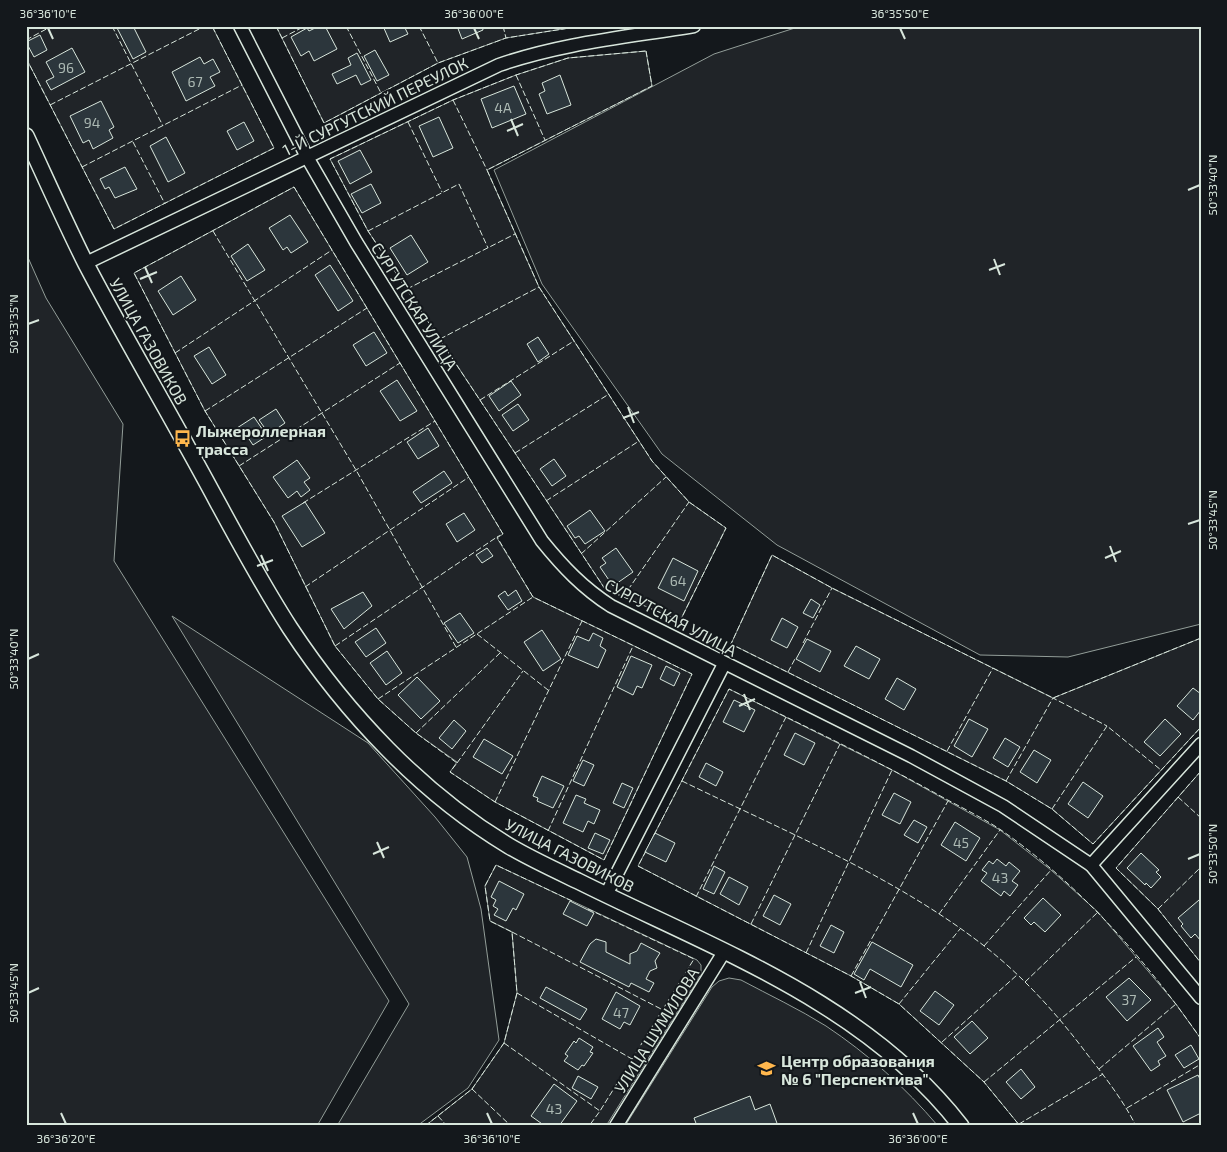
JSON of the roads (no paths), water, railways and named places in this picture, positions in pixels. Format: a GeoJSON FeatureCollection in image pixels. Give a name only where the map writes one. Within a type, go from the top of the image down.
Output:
{"type":"FeatureCollection","features":[{"type":"Feature","properties":{"kind":"street","name":"СУРГУТСКАЯ УЛИЦА"},"geometry":{"type":"LineString","coordinates":[[240,26],[307,157],[356,242],[542,541],[562,567],[586,590],[611,606],[911,756],[1003,806],[1091,865],[1201,998]]}},
{"type":"Feature","properties":{"kind":"street","name":"1-Й СУРГУТСКИЙ ПЕРЕУЛОК"},"geometry":{"type":"LineString","coordinates":[[86,263],[453,86],[530,54],[566,46],[694,26]]}},
{"type":"Feature","properties":{"kind":"street","name":"УЛИЦА ГАЗОВИКОВ"},"geometry":{"type":"LineString","coordinates":[[26,136],[86,263],[270,596],[328,682],[399,760],[452,806],[510,847],[724,952],[828,1006],[856,1025],[918,1076],[961,1126]]}},
{"type":"Feature","properties":{"kind":"street"},"geometry":{"type":"LineString","coordinates":[[606,895],[724,664]]}},
{"type":"Feature","properties":{"kind":"street"},"geometry":{"type":"LineString","coordinates":[[1091,865],[1201,744]]}},
{"type":"Feature","properties":{"kind":"street","name":"УЛИЦА ШУМИЛОВА"},"geometry":{"type":"LineString","coordinates":[[616,1126],[724,952]]}},
{"type":"Feature","properties":{"kind":"place","name":"Лыжероллерная трасса"},"geometry":{"type":"Point","coordinates":[182,439]}},
{"type":"Feature","properties":{"kind":"place","name":"Центр образования № 6 \"Перспектива\""},"geometry":{"type":"Point","coordinates":[767,1069]}}]}
